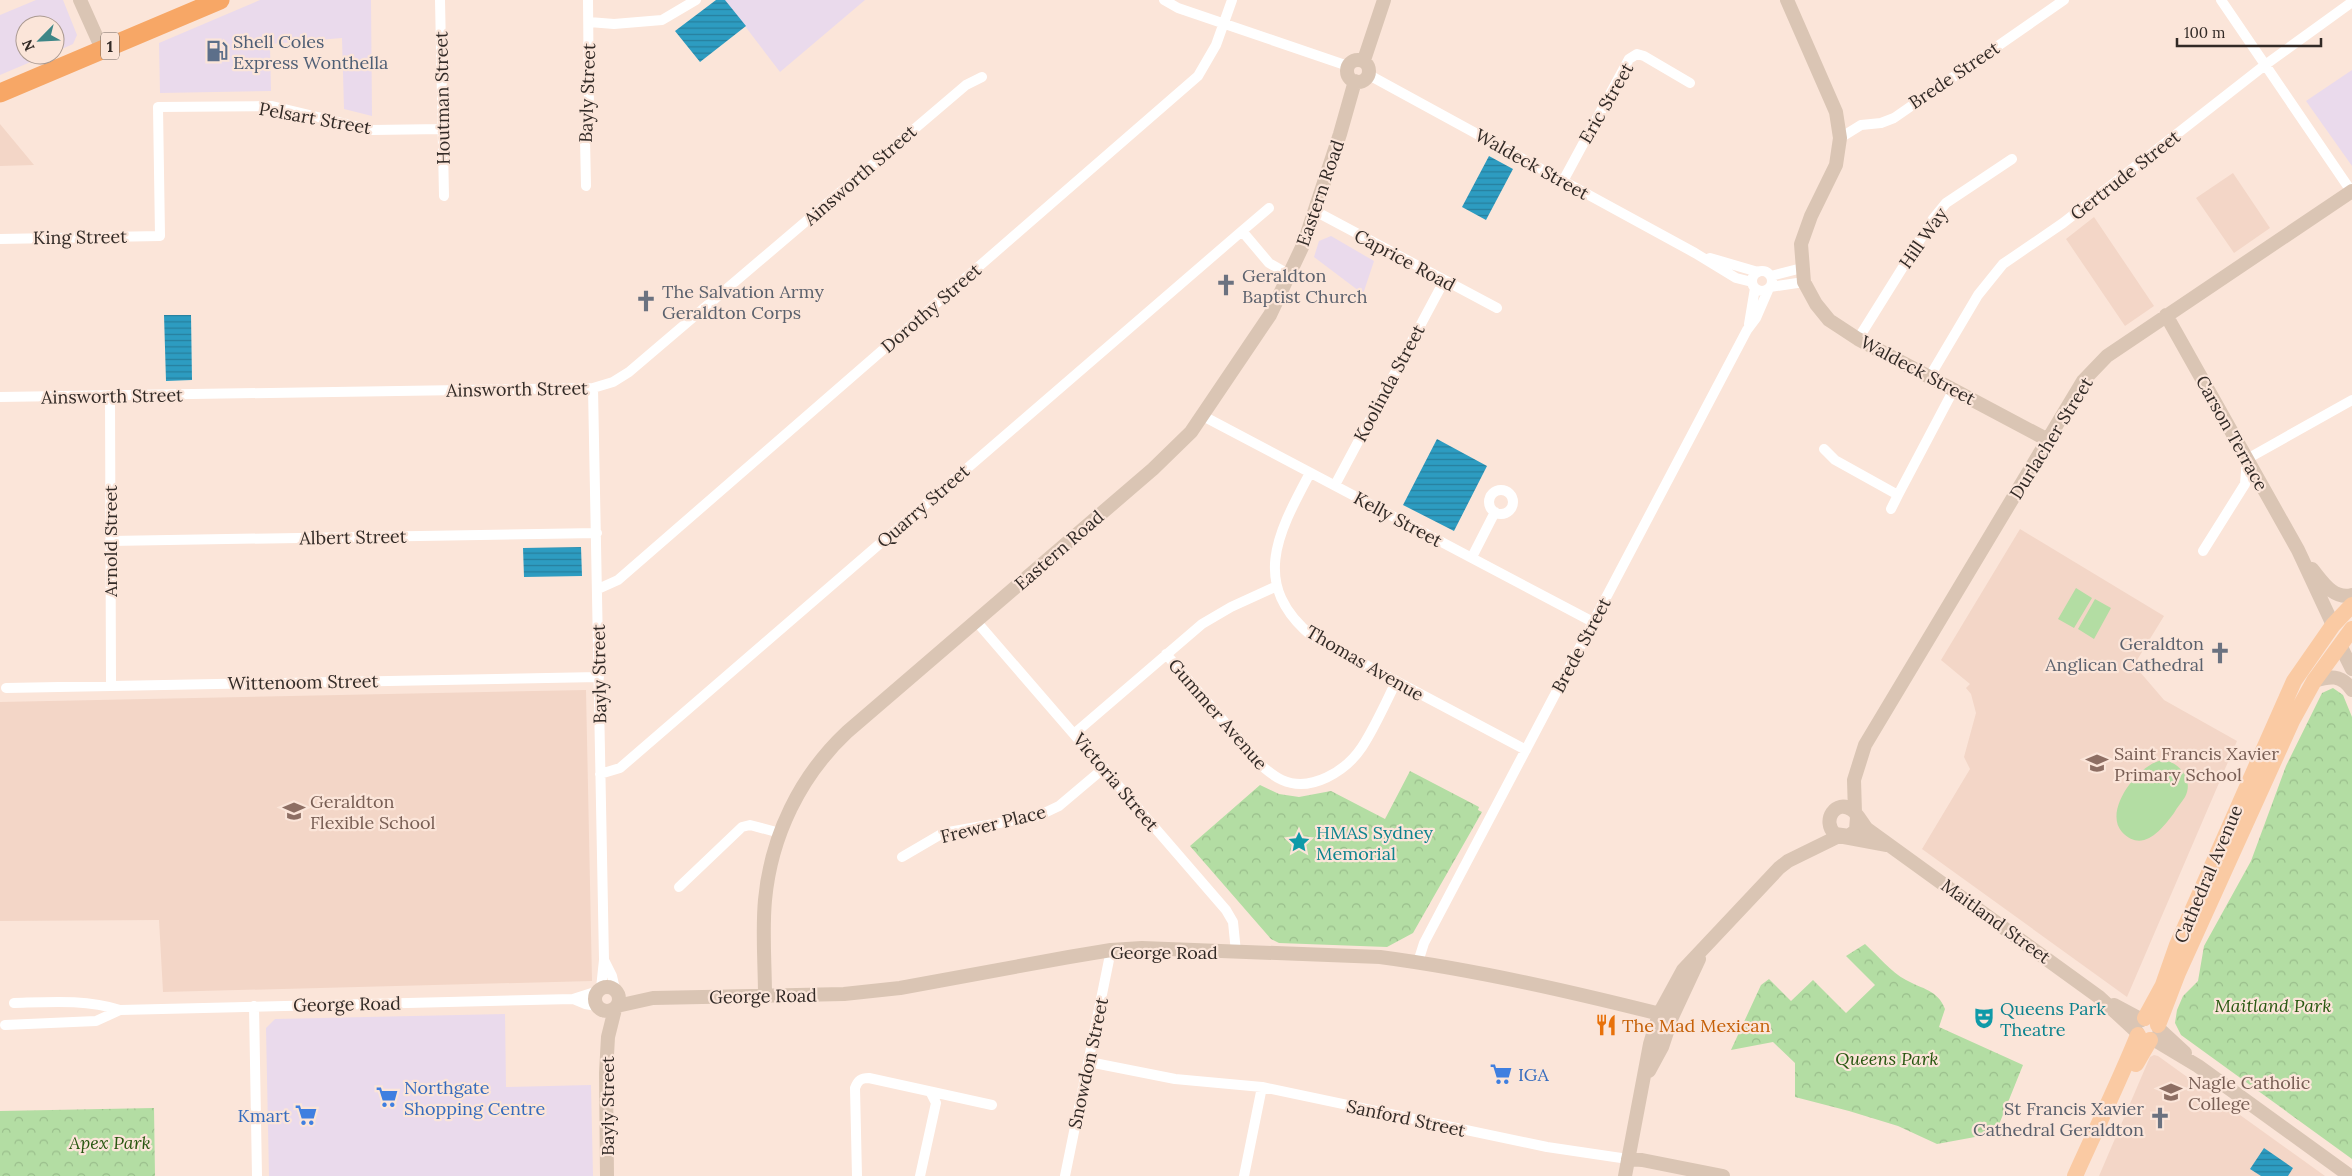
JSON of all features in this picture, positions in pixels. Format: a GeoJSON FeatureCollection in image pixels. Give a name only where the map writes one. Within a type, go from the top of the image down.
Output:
{"type":"FeatureCollection","features":[{"type":"Feature","properties":{"kind":"highway","name":"1"},"geometry":{"type":"LineString","coordinates":[[0,92],[220,0]]}},
{"type":"Feature","properties":{"kind":"main road","name":"Cathedral Avenue"},"geometry":{"type":"LineString","coordinates":[[2086,1176],[2134,1067],[2177,945],[2276,737],[2294,681],[2333,625],[2352,605]]}},
{"type":"Feature","properties":{"kind":"main road","name":"Cathedral Avenue"},"geometry":{"type":"LineString","coordinates":[[2276,737],[2314,680],[2352,630]]}},
{"type":"Feature","properties":{"kind":"main road"},"geometry":{"type":"LineString","coordinates":[[2294,681],[2318,654],[2340,645]]}},
{"type":"Feature","properties":{"kind":"main road","name":"Cathedral Avenue"},"geometry":{"type":"LineString","coordinates":[[2075,1176],[2113,1090],[2148,1030]]}},
{"type":"Feature","properties":{"kind":"street"},"geometry":{"type":"LineString","coordinates":[[80,0],[102,49]]}},
{"type":"Feature","properties":{"kind":"street","name":"Houtman Street"},"geometry":{"type":"LineString","coordinates":[[440,0],[444,196]]}},
{"type":"Feature","properties":{"kind":"street","name":"Bayly Street"},"geometry":{"type":"LineString","coordinates":[[586,186],[585,138],[589,112],[588,0]]}},
{"type":"Feature","properties":{"kind":"street"},"geometry":{"type":"LineString","coordinates":[[589,22],[614,24],[662,20],[696,0]]}},
{"type":"Feature","properties":{"kind":"street"},"geometry":{"type":"LineString","coordinates":[[1164,0],[1178,8],[1348,66]]}},
{"type":"Feature","properties":{"kind":"street","name":"Dorothy Street"},"geometry":{"type":"LineString","coordinates":[[598,589],[618,580],[1198,76],[1216,44],[1232,0]]}},
{"type":"Feature","properties":{"kind":"street"},"geometry":{"type":"LineString","coordinates":[[1364,60],[1384,0]]}},
{"type":"Feature","properties":{"kind":"street"},"geometry":{"type":"LineString","coordinates":[[1770,284],[1804,282],[1801,244],[1811,216],[1836,165],[1840,138],[1836,112],[1787,0]]}},
{"type":"Feature","properties":{"kind":"street","name":"Brede Street"},"geometry":{"type":"LineString","coordinates":[[1840,138],[1861,125],[1881,123],[1894,118],[2064,0]]}},
{"type":"Feature","properties":{"kind":"street"},"geometry":{"type":"LineString","coordinates":[[2221,0],[2351,191]]}},
{"type":"Feature","properties":{"kind":"street","name":"Gertrude Street"},"geometry":{"type":"LineString","coordinates":[[1930,376],[1978,295],[2003,264],[2063,223],[2265,65],[2352,2]]}},
{"type":"Feature","properties":{"kind":"street","name":"Eric Street"},"geometry":{"type":"LineString","coordinates":[[1563,181],[1629,59],[1636,54],[1644,56],[1690,83]]}},
{"type":"Feature","properties":{"kind":"street"},"geometry":{"type":"LineString","coordinates":[[1364,60],[1370,68],[1369,75],[1365,80],[1355,81],[1347,73],[1348,66],[1353,61],[1364,60]]}},
{"type":"Feature","properties":{"kind":"street","name":"Waldeck Street"},"geometry":{"type":"LineString","coordinates":[[1369,75],[1695,252],[1736,278],[1754,285]]}},
{"type":"Feature","properties":{"kind":"street","name":"Ainsworth Street"},"geometry":{"type":"LineString","coordinates":[[2,397],[594,388],[613,382],[629,372],[966,85],[982,77]]}},
{"type":"Feature","properties":{"kind":"street","name":"Eastern Road"},"geometry":{"type":"LineString","coordinates":[[765,996],[765,900],[771,866],[780,833],[803,786],[833,745],[1153,469],[1191,432],[1270,315],[1290,275],[1340,134],[1355,81]]}},
{"type":"Feature","properties":{"kind":"street","name":"Pelsart Street"},"geometry":{"type":"LineString","coordinates":[[160,236],[158,106],[272,106],[372,130],[443,129]]}},
{"type":"Feature","properties":{"kind":"street","name":"Hill Way"},"geometry":{"type":"LineString","coordinates":[[1858,339],[1933,219],[1946,204],[2012,159]]}},
{"type":"Feature","properties":{"kind":"street","name":"Durlacher Street"},"geometry":{"type":"LineString","coordinates":[[1808,851],[1854,780],[1864,745],[2083,380],[2107,356],[2351,191]]}},
{"type":"Feature","properties":{"kind":"street","name":"Quarry Street"},"geometry":{"type":"LineString","coordinates":[[600,774],[620,768],[1269,208]]}},
{"type":"Feature","properties":{"kind":"street","name":"Caprice Road"},"geometry":{"type":"LineString","coordinates":[[1314,211],[1496,308]]}},
{"type":"Feature","properties":{"kind":"street"},"geometry":{"type":"LineString","coordinates":[[1242,231],[1269,263],[1290,275]]}},
{"type":"Feature","properties":{"kind":"street","name":"King Street"},"geometry":{"type":"LineString","coordinates":[[0,239],[160,236]]}},
{"type":"Feature","properties":{"kind":"street","name":"Waldeck Street"},"geometry":{"type":"LineString","coordinates":[[1695,252],[1758,272]]}},
{"type":"Feature","properties":{"kind":"street"},"geometry":{"type":"LineString","coordinates":[[1770,284],[1764,271],[1758,272],[1753,276],[1754,285],[1761,290],[1802,268]]}},
{"type":"Feature","properties":{"kind":"street","name":"Koolinda Street"},"geometry":{"type":"LineString","coordinates":[[1334,485],[1444,281]]}},
{"type":"Feature","properties":{"kind":"street","name":"Waldeck Street"},"geometry":{"type":"LineString","coordinates":[[1804,282],[1816,304],[1829,320],[1858,339],[2048,440]]}},
{"type":"Feature","properties":{"kind":"street","name":"Brede Street"},"geometry":{"type":"LineString","coordinates":[[1418,962],[1424,943],[1747,330],[1760,310],[1770,284]]}},
{"type":"Feature","properties":{"kind":"street","name":"Brede Street"},"geometry":{"type":"LineString","coordinates":[[1747,330],[1754,285]]}},
{"type":"Feature","properties":{"kind":"street","name":"Carson Terrace"},"geometry":{"type":"LineString","coordinates":[[2166,315],[2298,550],[2333,625]]}},
{"type":"Feature","properties":{"kind":"street","name":"Bayly Street"},"geometry":{"type":"LineString","coordinates":[[594,388],[604,960],[608,990]]}},
{"type":"Feature","properties":{"kind":"street"},"geometry":{"type":"LineString","coordinates":[[1890,509],[1954,389]]}},
{"type":"Feature","properties":{"kind":"street","name":"Arnold Street"},"geometry":{"type":"LineString","coordinates":[[110,396],[111,685]]}},
{"type":"Feature","properties":{"kind":"street"},"geometry":{"type":"LineString","coordinates":[[2203,551],[2245,484],[2247,458],[2352,400]]}},
{"type":"Feature","properties":{"kind":"street","name":"Kelly Street"},"geometry":{"type":"LineString","coordinates":[[1203,416],[1594,622]]}},
{"type":"Feature","properties":{"kind":"street"},"geometry":{"type":"LineString","coordinates":[[1824,450],[1835,460],[1898,494]]}},
{"type":"Feature","properties":{"kind":"street","name":"Thomas Avenue"},"geometry":{"type":"LineString","coordinates":[[1310,473],[1283,525],[1274,560],[1277,586],[1283,604],[1290,615],[1313,637],[1526,750]]}},
{"type":"Feature","properties":{"kind":"street"},"geometry":{"type":"LineString","coordinates":[[1472,557],[1495,512]]}},
{"type":"Feature","properties":{"kind":"street","name":"Albert Street"},"geometry":{"type":"LineString","coordinates":[[110,541],[597,533]]}},
{"type":"Feature","properties":{"kind":"street","name":"Carson Terrace"},"geometry":{"type":"LineString","coordinates":[[2298,550],[2330,591],[2343,596],[2352,595]]}},
{"type":"Feature","properties":{"kind":"street"},"geometry":{"type":"LineString","coordinates":[[1075,733],[1166,654],[1216,615],[1277,586]]}},
{"type":"Feature","properties":{"kind":"street","name":"Victoria Street"},"geometry":{"type":"LineString","coordinates":[[976,621],[1075,733],[1226,910],[1233,922],[1236,952]]}},
{"type":"Feature","properties":{"kind":"street"},"geometry":{"type":"LineString","coordinates":[[2340,645],[2352,669]]}},
{"type":"Feature","properties":{"kind":"street","name":"Gummer Avenue"},"geometry":{"type":"LineString","coordinates":[[1166,654],[1263,767],[1282,781],[1292,783],[1305,783],[1329,777],[1350,761],[1362,748],[1396,682]]}},
{"type":"Feature","properties":{"kind":"street","name":"Wittenoom Street"},"geometry":{"type":"LineString","coordinates":[[6,688],[599,677]]}},
{"type":"Feature","properties":{"kind":"street"},"geometry":{"type":"LineString","coordinates":[[2314,680],[2337,677],[2344,680],[2352,690]]}},
{"type":"Feature","properties":{"kind":"street","name":"Frewer Place"},"geometry":{"type":"LineString","coordinates":[[902,857],[943,834],[1038,816],[1059,806],[1104,768]]}},
{"type":"Feature","properties":{"kind":"street","name":"Durlacher Street"},"geometry":{"type":"LineString","coordinates":[[1854,780],[1856,815]]}},
{"type":"Feature","properties":{"kind":"street"},"geometry":{"type":"LineString","coordinates":[[1847,808],[1856,815],[1856,830],[1842,837],[1832,831],[1834,813],[1847,808]]}},
{"type":"Feature","properties":{"kind":"street","name":"Maitland Street"},"geometry":{"type":"LineString","coordinates":[[1856,815],[1867,829],[2350,1176]]}},
{"type":"Feature","properties":{"kind":"street"},"geometry":{"type":"LineString","coordinates":[[679,887],[742,826],[750,825],[780,833]]}},
{"type":"Feature","properties":{"kind":"street","name":"Durlacher Street"},"geometry":{"type":"LineString","coordinates":[[1625,1176],[1645,1078],[1662,1047],[1666,1015],[1704,949],[1772,875],[1788,861],[1842,837]]}},
{"type":"Feature","properties":{"kind":"street","name":"Maitland Street"},"geometry":{"type":"LineString","coordinates":[[1842,837],[1893,847]]}},
{"type":"Feature","properties":{"kind":"street","name":"George Road"},"geometry":{"type":"LineString","coordinates":[[14,1003],[70,1002],[103,1005],[120,1010],[573,999],[608,990],[653,998],[844,994],[900,988],[1111,950],[1142,948],[1380,957],[1418,962],[1666,1015]]}},
{"type":"Feature","properties":{"kind":"street","name":"Snowdon Street"},"geometry":{"type":"LineString","coordinates":[[1065,1176],[1111,950]]}},
{"type":"Feature","properties":{"kind":"street"},"geometry":{"type":"LineString","coordinates":[[608,990],[619,998],[616,1007],[607,1011],[598,1007],[595,998],[608,990]]}},
{"type":"Feature","properties":{"kind":"street","name":"George Road"},"geometry":{"type":"LineString","coordinates":[[616,1007],[653,998]]}},
{"type":"Feature","properties":{"kind":"street","name":"George Road"},"geometry":{"type":"LineString","coordinates":[[573,999],[598,1007]]}},
{"type":"Feature","properties":{"kind":"street"},"geometry":{"type":"LineString","coordinates":[[254,1006],[257,1176]]}},
{"type":"Feature","properties":{"kind":"street","name":"Bayly Street"},"geometry":{"type":"LineString","coordinates":[[598,1007],[608,1037]]}},
{"type":"Feature","properties":{"kind":"street","name":"Bayly Street"},"geometry":{"type":"LineString","coordinates":[[607,1176],[606,1073],[608,1037],[616,1007]]}},
{"type":"Feature","properties":{"kind":"street","name":"George Road"},"geometry":{"type":"LineString","coordinates":[[5,1025],[96,1021],[120,1010]]}},
{"type":"Feature","properties":{"kind":"street","name":"Sanford Street"},"geometry":{"type":"LineString","coordinates":[[1089,1062],[1175,1079],[1262,1087],[1547,1147],[1642,1160],[1723,1176]]}},
{"type":"Feature","properties":{"kind":"street"},"geometry":{"type":"LineString","coordinates":[[857,1176],[855,1088],[857,1081],[869,1078],[992,1105]]}},
{"type":"Feature","properties":{"kind":"street"},"geometry":{"type":"LineString","coordinates":[[1244,1176],[1262,1087]]}},
{"type":"Feature","properties":{"kind":"street"},"geometry":{"type":"LineString","coordinates":[[920,1176],[936,1103],[931,1092]]}},
{"type":"Feature","properties":{"kind":"shaded area"},"geometry":{"type":"Polygon","coordinates":[[[36,0],[63,0],[77,35],[73,44],[65,48],[65,15],[15,15],[15,65],[24,65],[0,75],[0,15],[36,0]]]}},
{"type":"Feature","properties":{"kind":"shaded area"},"geometry":{"type":"Polygon","coordinates":[[[260,0],[371,0],[372,116],[344,109],[342,38],[270,44],[271,91],[160,93],[159,43],[260,0]]]}},
{"type":"Feature","properties":{"kind":"shaded area"},"geometry":{"type":"Polygon","coordinates":[[[725,0],[865,0],[780,72],[725,0]]]}},
{"type":"Feature","properties":{"kind":"shaded area"},"geometry":{"type":"Polygon","coordinates":[[[2352,70],[2352,166],[2306,101],[2352,70]]]}},
{"type":"Feature","properties":{"kind":"shaded area"},"geometry":{"type":"Polygon","coordinates":[[[0,124],[34,165],[0,166],[0,124]]]}},
{"type":"Feature","properties":{"kind":"shaded area"},"geometry":{"type":"Polygon","coordinates":[[[2233,173],[2270,228],[2234,253],[2196,198],[2233,173]]]}},
{"type":"Feature","properties":{"kind":"shaded area"},"geometry":{"type":"Polygon","coordinates":[[[2094,217],[2154,306],[2125,326],[2066,239],[2094,217]]]}},
{"type":"Feature","properties":{"kind":"shaded area"},"geometry":{"type":"Polygon","coordinates":[[[1331,236],[1374,261],[1363,294],[1314,257],[1319,241],[1331,236]]]}},
{"type":"Feature","properties":{"kind":"shaded area","name":"Saint Francis Xavier Primary School"},"geometry":{"type":"Polygon","coordinates":[[[2020,529],[2164,616],[2134,665],[2164,700],[2237,741],[2127,997],[1922,849],[1970,769],[1964,757],[1976,713],[1971,694],[1966,688],[1970,684],[1941,660],[2020,529]]]}},
{"type":"Feature","properties":{"kind":"shaded area","name":"Geraldton Flexible School"},"geometry":{"type":"Polygon","coordinates":[[[586,690],[592,981],[163,992],[159,920],[0,921],[0,702],[586,690]]]}},
{"type":"Feature","properties":{"kind":"shaded area","name":"Northgate Shopping Centre"},"geometry":{"type":"Polygon","coordinates":[[[505,1014],[506,1087],[591,1085],[593,1176],[269,1176],[266,1028],[275,1019],[505,1014]]]}},
{"type":"Feature","properties":{"kind":"shaded area","name":"Nagle Catholic College"},"geometry":{"type":"Polygon","coordinates":[[[2154,1055],[2325,1176],[2099,1176],[2150,1057],[2154,1055]]]}},
{"type":"Feature","properties":{"kind":"green space"},"geometry":{"type":"Polygon","coordinates":[[[2076,588],[2092,598],[2074,628],[2058,619],[2076,588]]]}},
{"type":"Feature","properties":{"kind":"green space"},"geometry":{"type":"Polygon","coordinates":[[[2095,599],[2111,608],[2094,639],[2078,629],[2095,599]]]}},
{"type":"Feature","properties":{"kind":"green space","name":"Maitland Park"},"geometry":{"type":"Polygon","coordinates":[[[2333,688],[2343,695],[2352,717],[2352,1159],[2181,1035],[2175,1023],[2177,1010],[2183,996],[2198,981],[2204,946],[2251,861],[2286,766],[2322,693],[2333,688]]]}},
{"type":"Feature","properties":{"kind":"green space"},"geometry":{"type":"Polygon","coordinates":[[[2164,760],[2175,765],[2184,773],[2188,784],[2185,797],[2158,832],[2145,840],[2137,841],[2122,832],[2117,823],[2120,800],[2135,777],[2155,762],[2164,760]]]}},
{"type":"Feature","properties":{"kind":"green space"},"geometry":{"type":"Polygon","coordinates":[[[1410,771],[1479,807],[1478,810],[1482,812],[1413,933],[1387,947],[1279,943],[1271,939],[1190,846],[1260,785],[1279,794],[1299,797],[1331,791],[1385,819],[1410,771]]]}},
{"type":"Feature","properties":{"kind":"green space","name":"Queens Park"},"geometry":{"type":"Polygon","coordinates":[[[1865,944],[1900,977],[1929,991],[1938,998],[1945,1009],[1939,1027],[2023,1065],[1998,1127],[1975,1137],[1937,1144],[1898,1126],[1795,1097],[1795,1063],[1773,1042],[1731,1050],[1761,985],[1769,979],[1791,1001],[1813,980],[1846,1013],[1875,985],[1846,956],[1865,944]]]}},
{"type":"Feature","properties":{"kind":"green space","name":"Apex Park"},"geometry":{"type":"Polygon","coordinates":[[[154,1108],[155,1176],[0,1176],[0,1111],[154,1108]]]}},
{"type":"Feature","properties":{"kind":"water"},"geometry":{"type":"Polygon","coordinates":[[[716,0],[725,0],[746,26],[700,62],[675,31],[716,0]]]}},
{"type":"Feature","properties":{"kind":"water"},"geometry":{"type":"Polygon","coordinates":[[[1489,156],[1513,169],[1486,220],[1462,207],[1489,156]]]}},
{"type":"Feature","properties":{"kind":"water"},"geometry":{"type":"Polygon","coordinates":[[[164,315],[191,315],[192,380],[166,381],[164,315]]]}},
{"type":"Feature","properties":{"kind":"water"},"geometry":{"type":"Polygon","coordinates":[[[1437,439],[1487,466],[1454,531],[1403,505],[1437,439]]]}},
{"type":"Feature","properties":{"kind":"water"},"geometry":{"type":"Polygon","coordinates":[[[581,547],[582,576],[524,577],[523,548],[581,547]]]}},
{"type":"Feature","properties":{"kind":"water"},"geometry":{"type":"Polygon","coordinates":[[[2264,1148],[2293,1168],[2288,1176],[2261,1176],[2250,1169],[2264,1148]]]}},
{"type":"Feature","properties":{"kind":"place","name":"Shell Coles Express Wonthella"},"geometry":{"type":"Point","coordinates":[217,51]}},
{"type":"Feature","properties":{"kind":"place","name":"Geraldton Baptist Church"},"geometry":{"type":"Point","coordinates":[1226,285]}},
{"type":"Feature","properties":{"kind":"place","name":"The Salvation Army Geraldton Corps"},"geometry":{"type":"Point","coordinates":[646,301]}},
{"type":"Feature","properties":{"kind":"place","name":"Geraldton Anglican Cathedral"},"geometry":{"type":"Point","coordinates":[2220,653]}},
{"type":"Feature","properties":{"kind":"place","name":"Saint Francis Xavier Primary School"},"geometry":{"type":"Point","coordinates":[2097,763]}},
{"type":"Feature","properties":{"kind":"place","name":"Geraldton Flexible School"},"geometry":{"type":"Point","coordinates":[294,811]}},
{"type":"Feature","properties":{"kind":"place","name":"HMAS Sydney Memorial"},"geometry":{"type":"Point","coordinates":[1299,842]}},
{"type":"Feature","properties":{"kind":"place","name":"Queens Park Theatre"},"geometry":{"type":"Point","coordinates":[1984,1018]}},
{"type":"Feature","properties":{"kind":"place","name":"The Mad Mexican"},"geometry":{"type":"Point","coordinates":[1606,1025]}},
{"type":"Feature","properties":{"kind":"place","name":"IGA"},"geometry":{"type":"Point","coordinates":[1501,1074]}},
{"type":"Feature","properties":{"kind":"place","name":"Nagle Catholic College"},"geometry":{"type":"Point","coordinates":[2171,1092]}},
{"type":"Feature","properties":{"kind":"place","name":"Northgate Shopping Centre"},"geometry":{"type":"Point","coordinates":[387,1097]}},
{"type":"Feature","properties":{"kind":"place","name":"Kmart"},"geometry":{"type":"Point","coordinates":[306,1115]}},
{"type":"Feature","properties":{"kind":"place","name":"St Francis Xavier Cathedral Geraldton"},"geometry":{"type":"Point","coordinates":[2160,1118]}}]}
